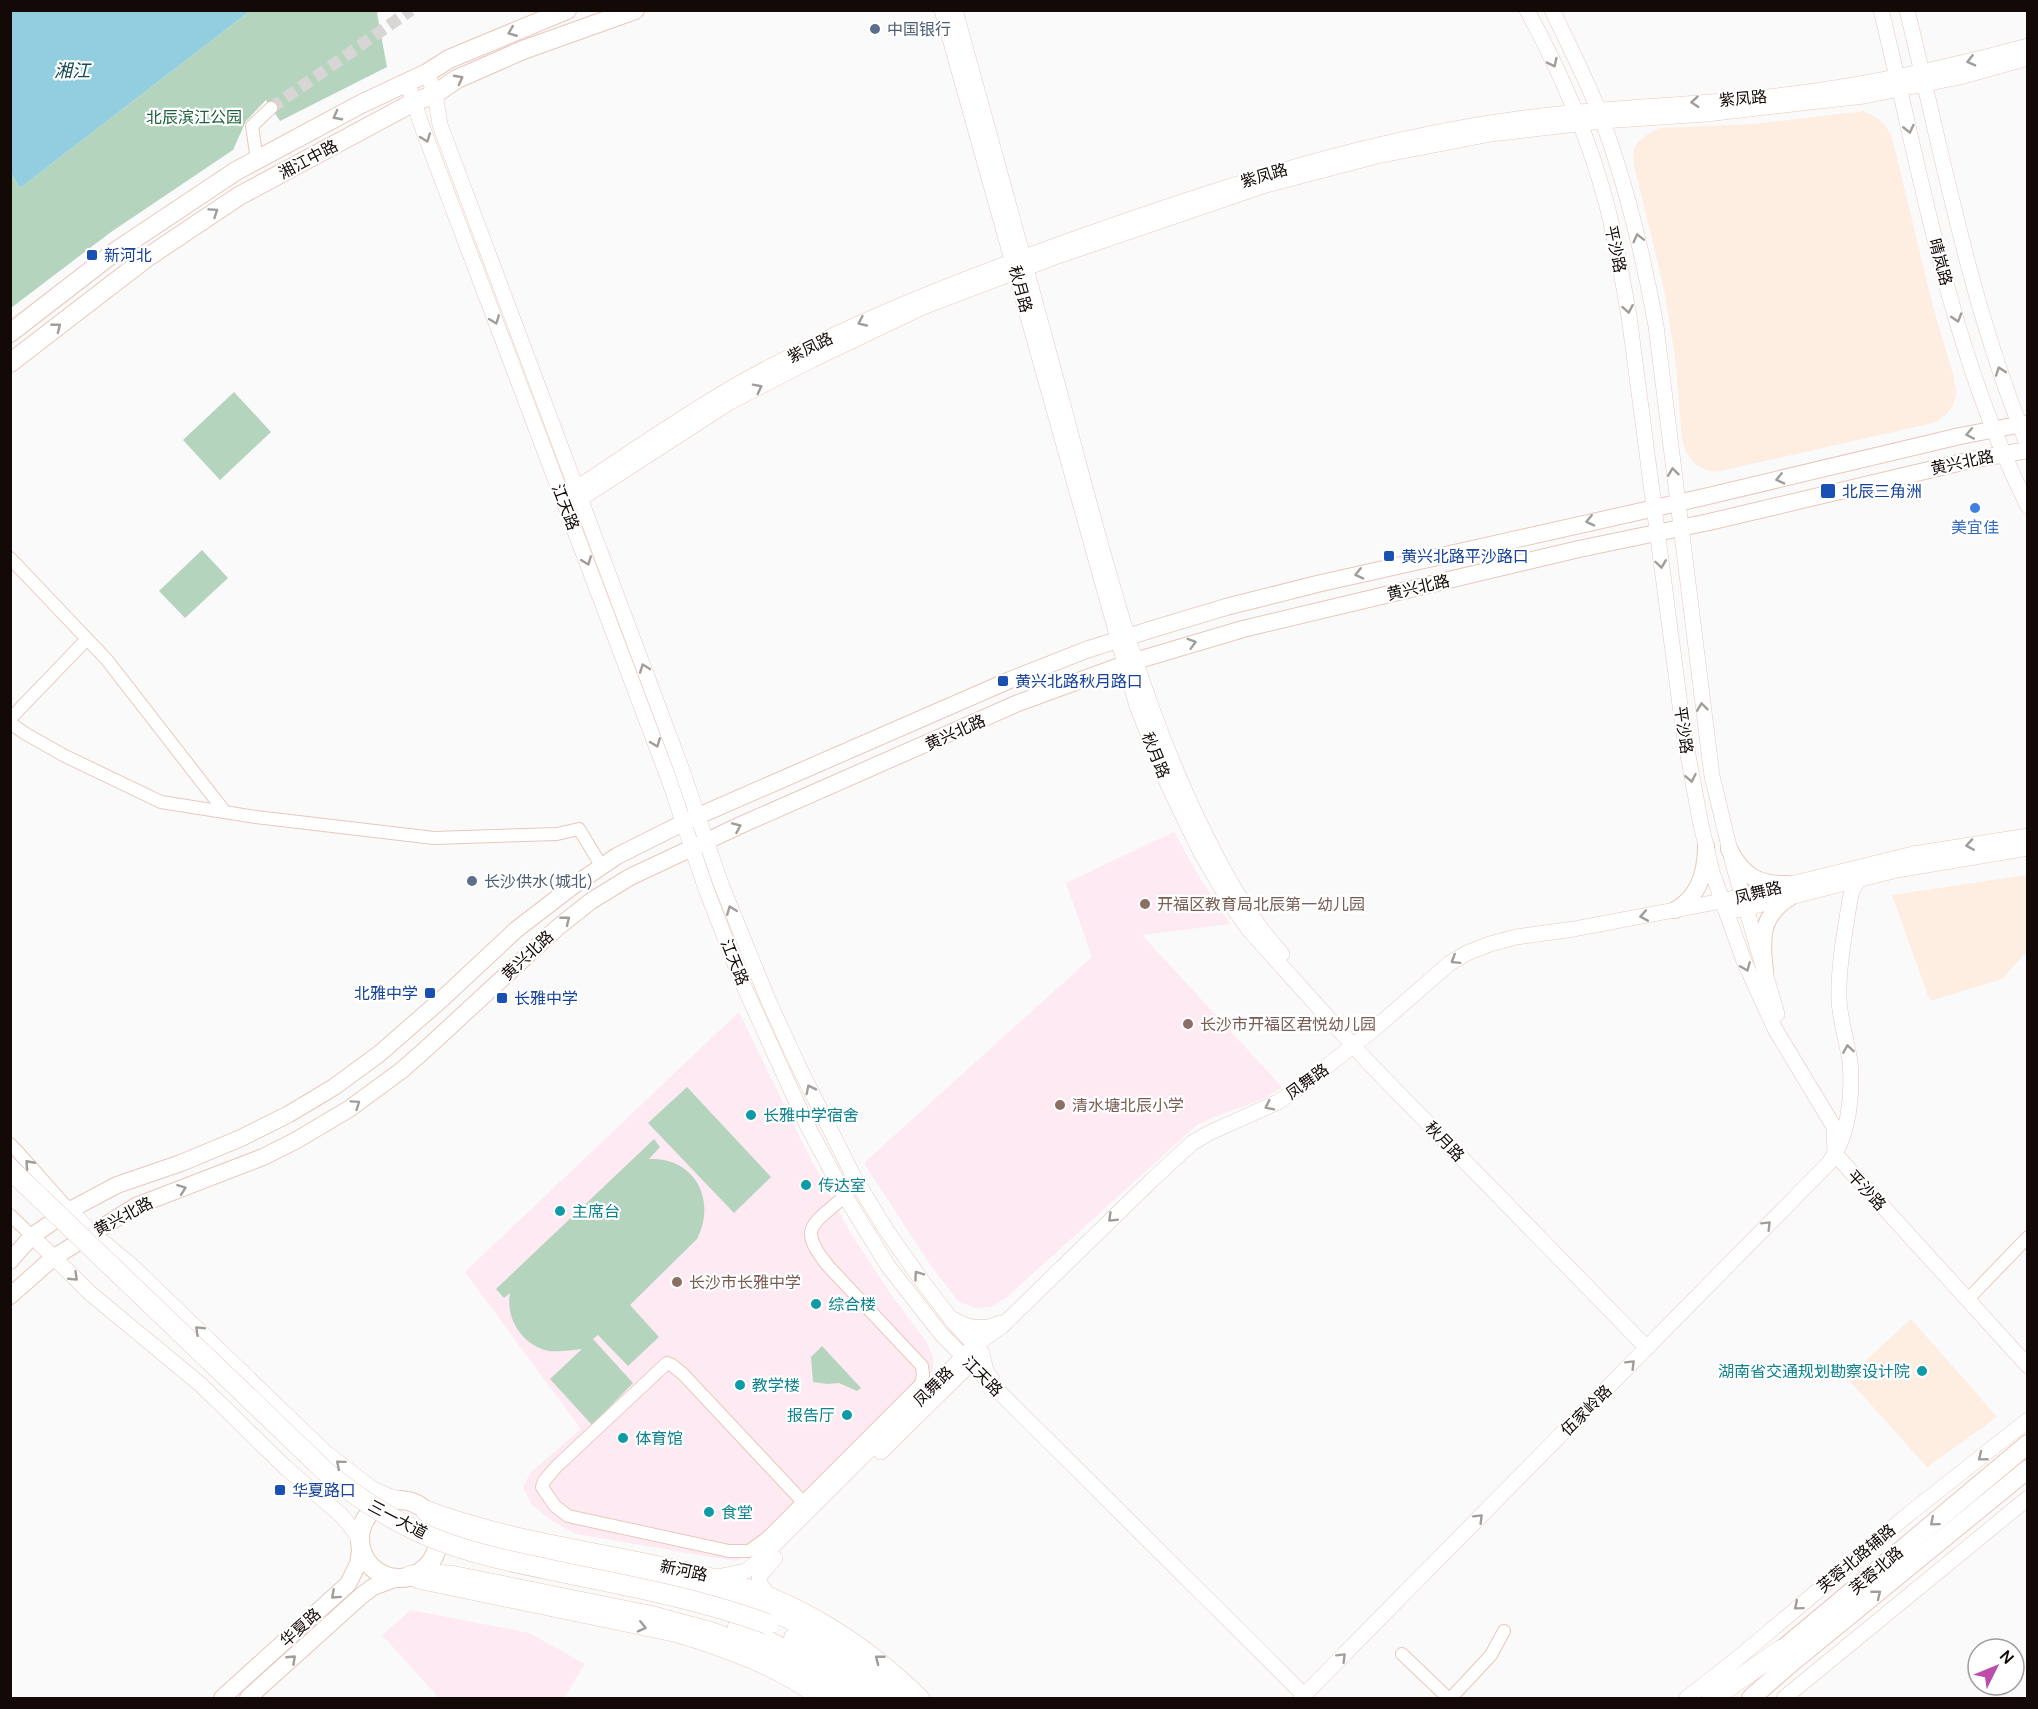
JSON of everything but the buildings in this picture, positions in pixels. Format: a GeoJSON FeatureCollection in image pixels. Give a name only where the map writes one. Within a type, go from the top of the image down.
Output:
{"type":"FeatureCollection","features":[{"type":"Feature","properties":{"kind":"highway","name":"三一大道"},"geometry":{"type":"LineString","coordinates":[[10,1170],[326,1472],[349,1491],[389,1517],[438,1540],[481,1554],[697,1600],[768,1624],[858,1698]]}},
{"type":"Feature","properties":{"kind":"highway","name":"三一大道"},"geometry":{"type":"LineString","coordinates":[[10,1187],[290,1455],[325,1487],[363,1515],[401,1537],[466,1563],[708,1617],[791,1644]]}},
{"type":"Feature","properties":{"kind":"highway"},"geometry":{"type":"LineString","coordinates":[[418,1506],[446,1525],[471,1535],[696,1586],[743,1600],[764,1601],[790,1621],[836,1646],[885,1691],[903,1698]]}},
{"type":"Feature","properties":{"kind":"highway"},"geometry":{"type":"LineString","coordinates":[[405,1577],[425,1574],[453,1576],[651,1616],[710,1632],[791,1667],[839,1682],[848,1698]]}},
{"type":"Feature","properties":{"kind":"highway"},"geometry":{"type":"LineString","coordinates":[[764,1601],[791,1644]]}},
{"type":"Feature","properties":{"kind":"highway"},"geometry":{"type":"LineString","coordinates":[[742,1644],[791,1644]]}},
{"type":"Feature","properties":{"kind":"highway"},"geometry":{"type":"LineString","coordinates":[[1712,1698],[1788,1652]]}},
{"type":"Feature","properties":{"kind":"highway","name":"三一大道"},"geometry":{"type":"LineString","coordinates":[[839,1682],[885,1691]]}},
{"type":"Feature","properties":{"kind":"main road","name":"湘江中路"},"geometry":{"type":"LineString","coordinates":[[10,333],[116,251],[236,171],[361,104],[427,73],[448,58],[567,10]]}},
{"type":"Feature","properties":{"kind":"main road","name":"湘江中路"},"geometry":{"type":"LineString","coordinates":[[10,363],[146,259],[239,196],[414,102],[435,94],[458,79],[523,51],[635,10]]}},
{"type":"Feature","properties":{"kind":"main road","name":"黄兴北路"},"geometry":{"type":"LineString","coordinates":[[10,1261],[32,1236],[70,1210],[117,1185],[181,1163],[241,1138],[289,1114],[334,1087],[379,1054],[517,929],[573,886],[641,842],[1010,680],[1123,638],[1226,607],[1317,584],[2024,424]]}},
{"type":"Feature","properties":{"kind":"main road","name":"黄兴北路"},"geometry":{"type":"LineString","coordinates":[[10,1296],[53,1258],[136,1206],[263,1157],[349,1109],[402,1070],[549,935],[591,901],[630,877],[699,844],[1018,703],[1130,662],[1243,628],[2028,448]]}},
{"type":"Feature","properties":{"kind":"main road"},"geometry":{"type":"LineString","coordinates":[[1675,910],[1684,905],[1695,891],[1705,866],[1706,846]]}},
{"type":"Feature","properties":{"kind":"main road"},"geometry":{"type":"LineString","coordinates":[[1729,849],[1737,863],[1753,878],[1790,890],[1765,926],[1762,944],[1765,971]]}},
{"type":"Feature","properties":{"kind":"main road","name":"芙蓉北路"},"geometry":{"type":"LineString","coordinates":[[1751,1698],[1788,1652],[1956,1503],[2028,1444]]}},
{"type":"Feature","properties":{"kind":"main road","name":"芙蓉北路"},"geometry":{"type":"LineString","coordinates":[[1727,1698],[2028,1469]]}},
{"type":"Feature","properties":{"kind":"main road"},"geometry":{"type":"LineString","coordinates":[[387,1501],[418,1506],[436,1528],[436,1548],[427,1566],[405,1577],[389,1576],[379,1572],[364,1556],[360,1534],[363,1523],[369,1514],[387,1501]]}},
{"type":"Feature","properties":{"kind":"main road","name":"华夏路"},"geometry":{"type":"LineString","coordinates":[[222,1698],[348,1584],[358,1564],[361,1545]]}},
{"type":"Feature","properties":{"kind":"main road","name":"华夏路"},"geometry":{"type":"LineString","coordinates":[[249,1698],[361,1596],[373,1587],[405,1577]]}},
{"type":"Feature","properties":{"kind":"main road"},"geometry":{"type":"LineString","coordinates":[[1699,1698],[1788,1652]]}},
{"type":"Feature","properties":{"kind":"main road"},"geometry":{"type":"LineString","coordinates":[[1761,1698],[1788,1652]]}},
{"type":"Feature","properties":{"kind":"street","name":"秋月路"},"geometry":{"type":"LineString","coordinates":[[942,10],[1075,448],[1130,662],[1137,706],[1169,788],[1200,851],[1232,906],[1268,953],[1650,1344]]}},
{"type":"Feature","properties":{"kind":"street","name":"秋月路"},"geometry":{"type":"LineString","coordinates":[[955,10],[1020,264]]}},
{"type":"Feature","properties":{"kind":"street","name":"平沙路"},"geometry":{"type":"LineString","coordinates":[[1527,10],[1577,118],[1606,203],[1619,261],[1640,393],[1653,507],[1690,773],[1706,846],[1724,907],[1744,961],[1766,1011],[1794,1063],[1834,1127],[1835,1154],[2028,1352]]}},
{"type":"Feature","properties":{"kind":"street","name":"平沙路"},"geometry":{"type":"LineString","coordinates":[[1552,10],[1600,116],[1629,201],[1650,294],[1707,748],[1729,849],[1765,971],[1772,1003],[1781,1025],[1836,1118],[1845,1152],[1971,1296],[2028,1366]]}},
{"type":"Feature","properties":{"kind":"street","name":"晴岚路"},"geometry":{"type":"LineString","coordinates":[[1881,10],[1941,266],[1981,392],[2004,454],[2028,506]]}},
{"type":"Feature","properties":{"kind":"street","name":"晴岚路"},"geometry":{"type":"LineString","coordinates":[[1907,10],[1951,200],[1986,327],[2024,424],[2028,448]]}},
{"type":"Feature","properties":{"kind":"street","name":"紫凤路"},"geometry":{"type":"LineString","coordinates":[[564,503],[740,397],[923,307],[1020,264],[1178,214],[1324,169],[1491,134],[1577,118],[1862,85],[1898,83],[1923,78],[2028,46]]}},
{"type":"Feature","properties":{"kind":"street","name":"紫凤路"},"geometry":{"type":"LineString","coordinates":[[1923,78],[1960,77],[2028,58]]}},
{"type":"Feature","properties":{"kind":"street","name":"江天路"},"geometry":{"type":"LineString","coordinates":[[427,73],[435,94],[440,125],[579,493],[699,844],[798,1065],[855,1179],[887,1231],[944,1310],[978,1349],[990,1377],[1304,1695]]}},
{"type":"Feature","properties":{"kind":"street","name":"江天路"},"geometry":{"type":"LineString","coordinates":[[407,82],[660,755],[691,819]]}},
{"type":"Feature","properties":{"kind":"street"},"geometry":{"type":"LineString","coordinates":[[257,160],[252,126],[271,108]]}},
{"type":"Feature","properties":{"kind":"street"},"geometry":{"type":"LineString","coordinates":[[10,558],[107,660],[225,812]]}},
{"type":"Feature","properties":{"kind":"street"},"geometry":{"type":"LineString","coordinates":[[87,639],[10,721],[26,734],[65,756],[161,801],[225,812],[434,838],[557,834],[579,830],[602,867]]}},
{"type":"Feature","properties":{"kind":"street","name":"凤舞路"},"geometry":{"type":"LineString","coordinates":[[717,1577],[746,1571],[755,1564],[934,1385],[967,1360],[1192,1143],[1278,1102],[1304,1085],[1450,963],[1467,953],[1490,944],[1516,938],[1675,910],[1724,907],[1913,854],[2028,836]]}},
{"type":"Feature","properties":{"kind":"street","name":"江天路"},"geometry":{"type":"LineString","coordinates":[[699,844],[706,889],[755,1011],[807,1125],[845,1196],[888,1266],[933,1324],[967,1360],[1304,1695]]}},
{"type":"Feature","properties":{"kind":"street","name":"凤舞路"},"geometry":{"type":"LineString","coordinates":[[1790,890],[2028,848]]}},
{"type":"Feature","properties":{"kind":"street","name":"伍家岭路"},"geometry":{"type":"LineString","coordinates":[[1304,1695],[1829,1163],[1842,1139],[1851,1090],[1850,1064],[1839,997],[1841,963],[1850,899],[1854,885],[1859,879]]}},
{"type":"Feature","properties":{"kind":"street"},"geometry":{"type":"LineString","coordinates":[[10,1144],[33,1166],[46,1185],[70,1210]]}},
{"type":"Feature","properties":{"kind":"street"},"geometry":{"type":"LineString","coordinates":[[803,1502],[683,1374],[667,1363],[557,1466],[544,1481],[542,1487],[555,1506],[568,1516],[729,1551],[749,1551],[757,1546],[803,1502],[921,1384],[923,1375],[922,1366],[829,1267],[816,1252],[810,1240],[813,1224],[845,1196]]}},
{"type":"Feature","properties":{"kind":"street","name":"新河路"},"geometry":{"type":"LineString","coordinates":[[70,1210],[132,1266],[325,1452],[371,1488],[456,1520],[717,1577],[764,1601],[819,1619],[877,1658],[922,1698]]}},
{"type":"Feature","properties":{"kind":"street"},"geometry":{"type":"LineString","coordinates":[[10,1215],[91,1294],[200,1384],[285,1467],[342,1516],[355,1532],[361,1545]]}},
{"type":"Feature","properties":{"kind":"street"},"geometry":{"type":"LineString","coordinates":[[1971,1296],[2028,1238]]}},
{"type":"Feature","properties":{"kind":"street"},"geometry":{"type":"LineString","coordinates":[[944,1310],[959,1323],[979,1328],[996,1324],[1015,1313]]}},
{"type":"Feature","properties":{"kind":"street"},"geometry":{"type":"LineString","coordinates":[[933,1324],[942,1339],[946,1355],[943,1371],[934,1385]]}},
{"type":"Feature","properties":{"kind":"street","name":"凤舞路"},"geometry":{"type":"LineString","coordinates":[[764,1601],[759,1582],[760,1575],[765,1568],[954,1380],[967,1360]]}},
{"type":"Feature","properties":{"kind":"street"},"geometry":{"type":"LineString","coordinates":[[954,1380],[966,1375],[979,1376],[987,1380]]}},
{"type":"Feature","properties":{"kind":"street","name":"芙蓉北路辅路"},"geometry":{"type":"LineString","coordinates":[[1687,1698],[2028,1420]]}},
{"type":"Feature","properties":{"kind":"street"},"geometry":{"type":"LineString","coordinates":[[1943,1488],[1956,1503]]}},
{"type":"Feature","properties":{"kind":"street"},"geometry":{"type":"LineString","coordinates":[[1784,1698],[2028,1498]]}},
{"type":"Feature","properties":{"kind":"street"},"geometry":{"type":"LineString","coordinates":[[405,1577],[678,1635],[758,1664],[818,1698]]}},
{"type":"Feature","properties":{"kind":"street"},"geometry":{"type":"LineString","coordinates":[[1776,1624],[1788,1652],[1776,1698]]}},
{"type":"Feature","properties":{"kind":"street"},"geometry":{"type":"LineString","coordinates":[[1402,1654],[1449,1698],[1491,1655],[1504,1631]]}},
{"type":"Feature","properties":{"kind":"shaded area"},"geometry":{"type":"Polygon","coordinates":[[[1864,111],[1876,117],[1886,126],[1892,137],[1933,307],[1953,374],[1956,392],[1954,403],[1947,414],[1936,422],[1716,472],[1703,469],[1695,464],[1686,452],[1682,439],[1675,357],[1664,289],[1634,165],[1633,152],[1637,143],[1660,128],[1754,124],[1864,111]]]}},
{"type":"Feature","properties":{"kind":"shaded area","name":"清水塘北辰小学"},"geometry":{"type":"Polygon","coordinates":[[[1174,832],[1201,880],[1230,924],[1142,935],[1282,1087],[1263,1099],[1198,1124],[1006,1298],[990,1307],[975,1308],[958,1301],[929,1263],[864,1163],[1092,957],[1066,883],[1174,832]]]}},
{"type":"Feature","properties":{"kind":"shaded area"},"geometry":{"type":"Polygon","coordinates":[[[2027,875],[2027,951],[2002,979],[1930,1001],[1892,895],[2027,875]]]}},
{"type":"Feature","properties":{"kind":"shaded area","name":"长沙市长雅中学"},"geometry":{"type":"Polygon","coordinates":[[[739,1012],[806,1150],[850,1232],[892,1296],[926,1341],[933,1357],[933,1368],[927,1379],[754,1554],[735,1561],[576,1534],[552,1521],[532,1505],[523,1488],[530,1473],[581,1429],[465,1272],[739,1012]]]}},
{"type":"Feature","properties":{"kind":"shaded area"},"geometry":{"type":"Polygon","coordinates":[[[1911,1319],[1997,1417],[1927,1467],[1847,1378],[1911,1319]]]}},
{"type":"Feature","properties":{"kind":"shaded area"},"geometry":{"type":"Polygon","coordinates":[[[411,1610],[529,1633],[585,1664],[564,1698],[439,1698],[382,1635],[411,1610]]]}},
{"type":"Feature","properties":{"kind":"green space","name":"北辰滨江公园"},"geometry":{"type":"Polygon","coordinates":[[[250,11],[379,11],[377,13],[387,67],[280,121],[266,100],[246,121],[233,150],[111,232],[11,308],[11,173],[20,188],[250,11]]]}},
{"type":"Feature","properties":{"kind":"green space"},"geometry":{"type":"Polygon","coordinates":[[[234,392],[271,432],[220,480],[183,440],[234,392]]]}},
{"type":"Feature","properties":{"kind":"green space"},"geometry":{"type":"Polygon","coordinates":[[[202,550],[228,578],[185,618],[159,591],[202,550]]]}},
{"type":"Feature","properties":{"kind":"green space"},"geometry":{"type":"Polygon","coordinates":[[[687,1087],[771,1177],[734,1213],[648,1123],[687,1087]]]}},
{"type":"Feature","properties":{"kind":"green space"},"geometry":{"type":"Polygon","coordinates":[[[654,1139],[660,1147],[649,1159],[665,1160],[679,1165],[690,1173],[698,1184],[703,1196],[703,1224],[697,1239],[630,1305],[659,1337],[628,1366],[598,1335],[593,1339],[633,1383],[592,1425],[550,1379],[582,1349],[549,1351],[531,1343],[518,1330],[513,1321],[509,1303],[510,1293],[504,1298],[496,1289],[654,1139]]]}},
{"type":"Feature","properties":{"kind":"green space"},"geometry":{"type":"Polygon","coordinates":[[[822,1346],[861,1388],[857,1391],[839,1383],[813,1382],[811,1357],[822,1346]]]}},
{"type":"Feature","properties":{"kind":"water","name":"湘江"},"geometry":{"type":"Polygon","coordinates":[[[11,10],[250,11],[20,188],[11,173],[11,10]]]}},
{"type":"Feature","properties":{"kind":"tunnel"},"geometry":{"type":"LineString","coordinates":[[271,108],[411,10]]}},
{"type":"Feature","properties":{"kind":"place","name":"中国银行"},"geometry":{"type":"Point","coordinates":[875,29]}},
{"type":"Feature","properties":{"kind":"place","name":"新河北"},"geometry":{"type":"Point","coordinates":[92,255]}},
{"type":"Feature","properties":{"kind":"place","name":"北辰三角洲"},"geometry":{"type":"Point","coordinates":[1828,491]}},
{"type":"Feature","properties":{"kind":"place","name":"美宜佳"},"geometry":{"type":"Point","coordinates":[1975,508]}},
{"type":"Feature","properties":{"kind":"place","name":"黄兴北路平沙路口"},"geometry":{"type":"Point","coordinates":[1389,556]}},
{"type":"Feature","properties":{"kind":"place","name":"黄兴北路秋月路口"},"geometry":{"type":"Point","coordinates":[1003,681]}},
{"type":"Feature","properties":{"kind":"place","name":"长沙供水(城北)"},"geometry":{"type":"Point","coordinates":[472,881]}},
{"type":"Feature","properties":{"kind":"place","name":"开福区教育局北辰第一幼儿园"},"geometry":{"type":"Point","coordinates":[1145,904]}},
{"type":"Feature","properties":{"kind":"place","name":"北雅中学"},"geometry":{"type":"Point","coordinates":[430,993]}},
{"type":"Feature","properties":{"kind":"place","name":"长雅中学"},"geometry":{"type":"Point","coordinates":[502,998]}},
{"type":"Feature","properties":{"kind":"place","name":"长沙市开福区君悦幼儿园"},"geometry":{"type":"Point","coordinates":[1188,1024]}},
{"type":"Feature","properties":{"kind":"place","name":"清水塘北辰小学"},"geometry":{"type":"Point","coordinates":[1060,1105]}},
{"type":"Feature","properties":{"kind":"place","name":"长雅中学宿舍"},"geometry":{"type":"Point","coordinates":[751,1115]}},
{"type":"Feature","properties":{"kind":"place","name":"传达室"},"geometry":{"type":"Point","coordinates":[806,1185]}},
{"type":"Feature","properties":{"kind":"place","name":"主席台"},"geometry":{"type":"Point","coordinates":[560,1211]}},
{"type":"Feature","properties":{"kind":"place","name":"长沙市长雅中学"},"geometry":{"type":"Point","coordinates":[677,1282]}},
{"type":"Feature","properties":{"kind":"place","name":"综合楼"},"geometry":{"type":"Point","coordinates":[816,1304]}},
{"type":"Feature","properties":{"kind":"place","name":"湖南省交通规划勘察设计院"},"geometry":{"type":"Point","coordinates":[1922,1371]}},
{"type":"Feature","properties":{"kind":"place","name":"教学楼"},"geometry":{"type":"Point","coordinates":[740,1385]}},
{"type":"Feature","properties":{"kind":"place","name":"报告厅"},"geometry":{"type":"Point","coordinates":[847,1415]}},
{"type":"Feature","properties":{"kind":"place","name":"体育馆"},"geometry":{"type":"Point","coordinates":[623,1438]}},
{"type":"Feature","properties":{"kind":"place","name":"华夏路口"},"geometry":{"type":"Point","coordinates":[280,1490]}},
{"type":"Feature","properties":{"kind":"place","name":"食堂"},"geometry":{"type":"Point","coordinates":[709,1512]}}]}
